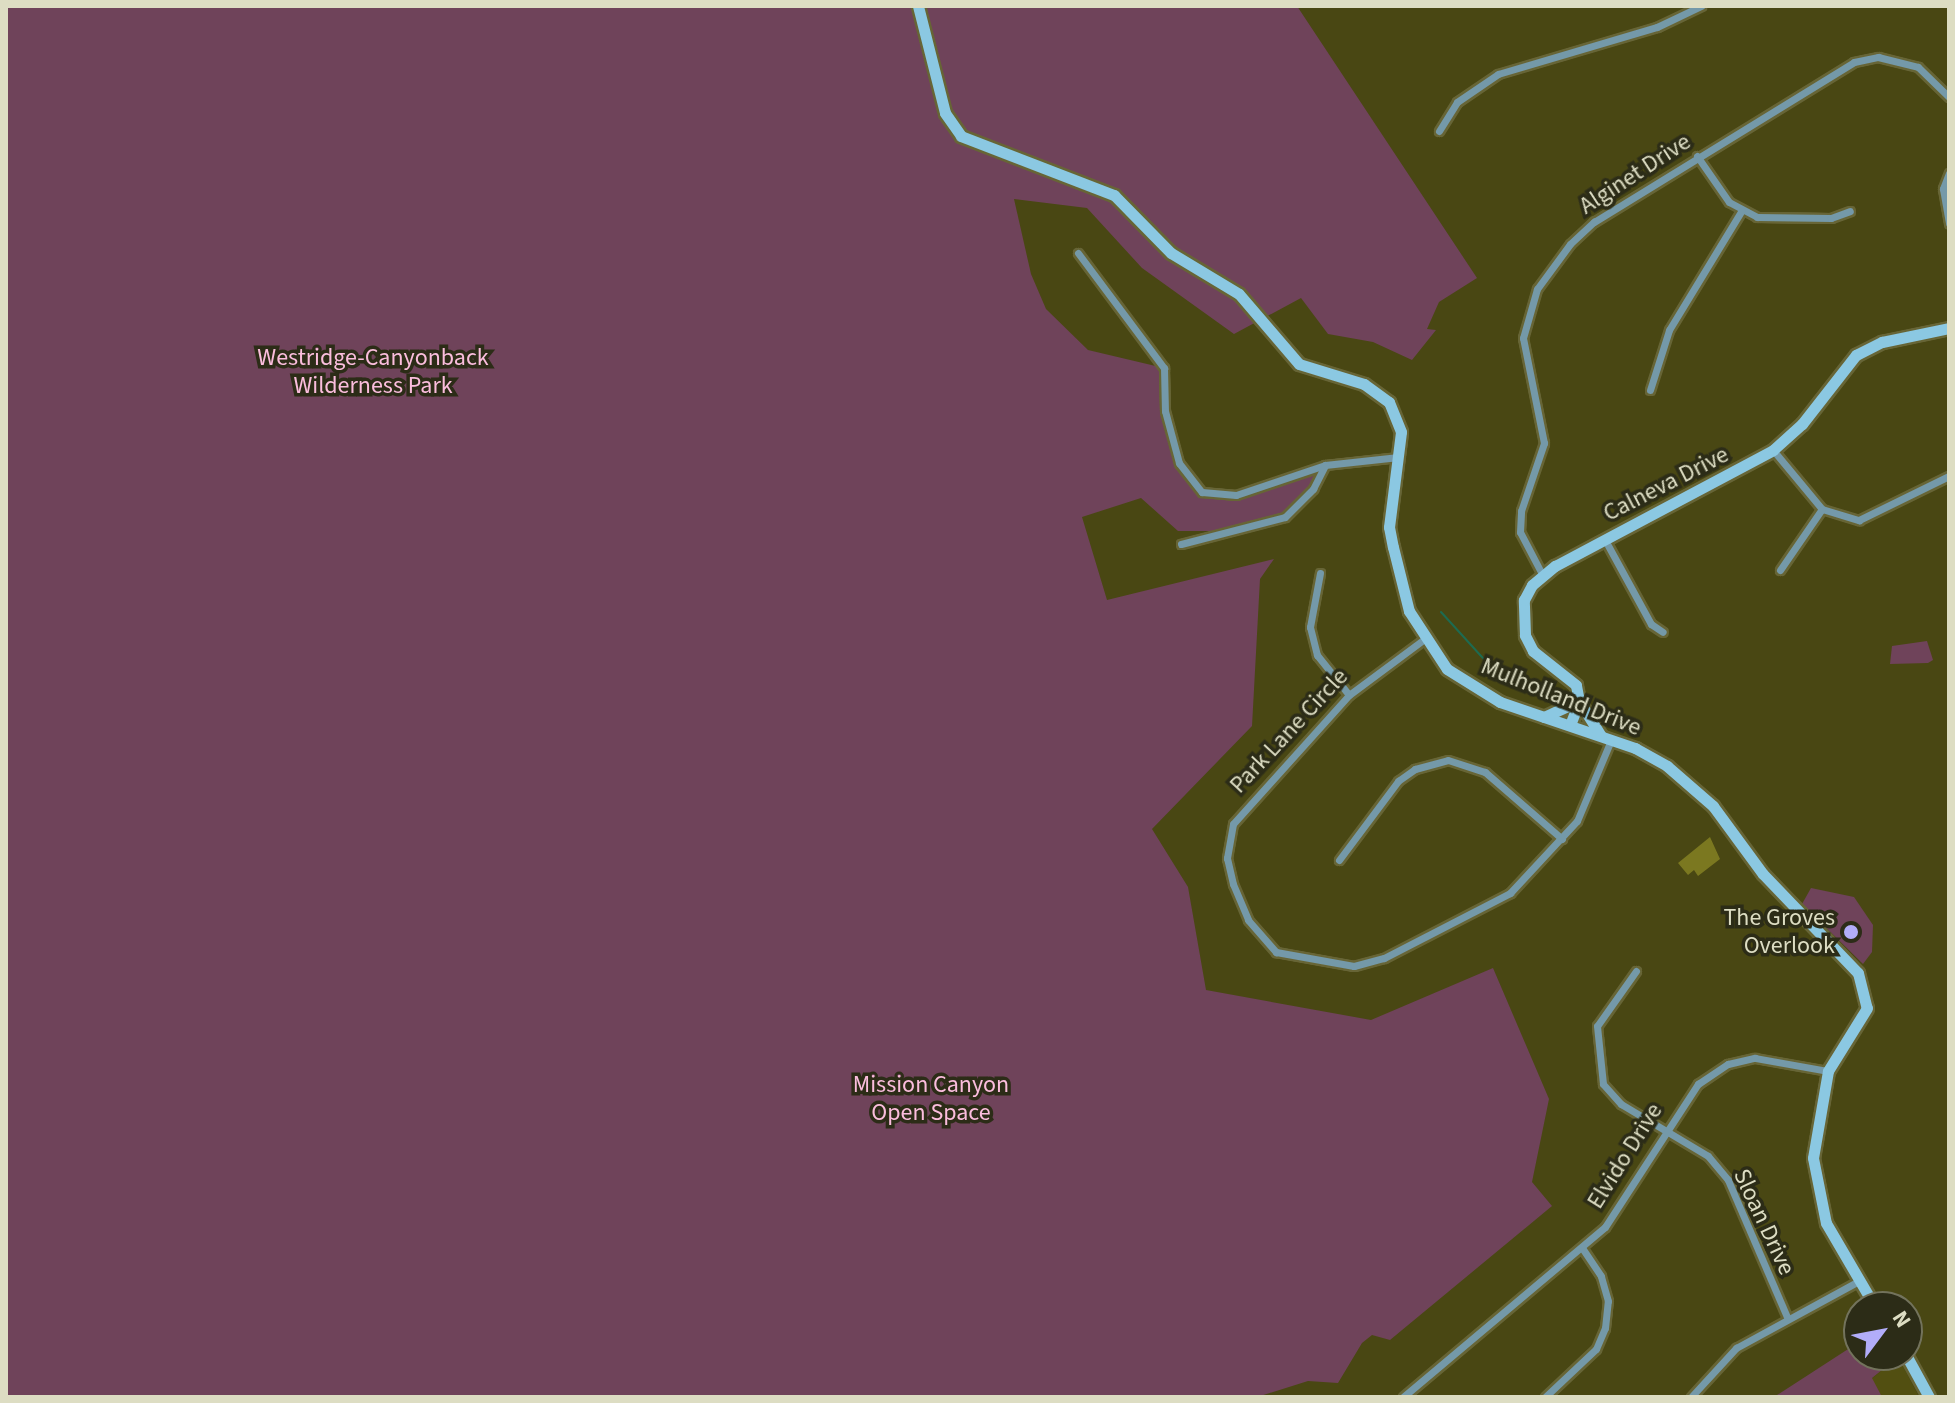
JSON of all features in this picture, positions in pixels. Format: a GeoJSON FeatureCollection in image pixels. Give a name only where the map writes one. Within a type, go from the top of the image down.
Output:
{"type":"FeatureCollection","features":[{"type":"Feature","properties":{"kind":"main road","name":"Mulholland Drive"},"geometry":{"type":"LineString","coordinates":[[918,6],[945,113],[961,136],[1126,204],[1171,253],[1239,294],[1299,364],[1377,391],[1399,424],[1401,457],[1389,527],[1409,611],[1423,640],[1463,682],[1544,717],[1606,738],[1667,766],[1713,806],[1763,874],[1858,973],[1867,1008],[1828,1071],[1816,1126],[1816,1191],[1863,1291]]}},
{"type":"Feature","properties":{"kind":"main road","name":"Calneva Drive"},"geometry":{"type":"LineString","coordinates":[[1542,574],[1773,450],[1802,424],[1856,355],[1882,342],[1949,328]]}},
{"type":"Feature","properties":{"kind":"main road"},"geometry":{"type":"LineString","coordinates":[[1542,574],[1524,600],[1525,635],[1533,651],[1573,681],[1579,701],[1606,738]]}},
{"type":"Feature","properties":{"kind":"main road"},"geometry":{"type":"LineString","coordinates":[[1544,717],[1579,701]]}},
{"type":"Feature","properties":{"kind":"main road"},"geometry":{"type":"LineString","coordinates":[[1570,725],[1579,701]]}},
{"type":"Feature","properties":{"kind":"main road"},"geometry":{"type":"LineString","coordinates":[[1915,1371],[1929,1397]]}},
{"type":"Feature","properties":{"kind":"street"},"geometry":{"type":"LineString","coordinates":[[1439,131],[1450,108],[1498,74],[1657,27],[1701,6]]}},
{"type":"Feature","properties":{"kind":"street","name":"Alginet Drive"},"geometry":{"type":"LineString","coordinates":[[1542,574],[1520,532],[1521,511],[1544,443],[1524,353],[1529,311],[1549,268],[1570,244],[1697,156],[1854,62],[1878,57],[1918,67],[1949,97]]}},
{"type":"Feature","properties":{"kind":"street"},"geometry":{"type":"LineString","coordinates":[[1697,156],[1718,190],[1742,210],[1774,219],[1850,211]]}},
{"type":"Feature","properties":{"kind":"street"},"geometry":{"type":"LineString","coordinates":[[1949,173],[1943,189],[1949,223]]}},
{"type":"Feature","properties":{"kind":"street"},"geometry":{"type":"LineString","coordinates":[[1650,390],[1669,330],[1742,210]]}},
{"type":"Feature","properties":{"kind":"street"},"geometry":{"type":"LineString","coordinates":[[1078,253],[1164,368],[1165,411],[1179,463],[1195,486],[1217,497],[1236,495],[1325,465],[1401,457]]}},
{"type":"Feature","properties":{"kind":"street"},"geometry":{"type":"LineString","coordinates":[[1773,450],[1822,509],[1859,520],[1874,517],[1949,476]]}},
{"type":"Feature","properties":{"kind":"street"},"geometry":{"type":"LineString","coordinates":[[1181,544],[1285,517],[1313,489],[1325,465]]}},
{"type":"Feature","properties":{"kind":"street"},"geometry":{"type":"LineString","coordinates":[[1780,570],[1822,509]]}},
{"type":"Feature","properties":{"kind":"street"},"geometry":{"type":"LineString","coordinates":[[1605,540],[1651,624],[1663,632]]}},
{"type":"Feature","properties":{"kind":"street"},"geometry":{"type":"LineString","coordinates":[[1320,573],[1313,593],[1314,641],[1331,676],[1349,695]]}},
{"type":"Feature","properties":{"kind":"street","name":"Park Lane Circle"},"geometry":{"type":"LineString","coordinates":[[1423,640],[1349,695],[1246,804],[1227,840],[1233,884],[1248,920],[1276,952],[1354,966],[1384,958],[1510,893],[1562,839],[1591,796],[1606,738]]}},
{"type":"Feature","properties":{"kind":"street"},"geometry":{"type":"LineString","coordinates":[[1339,860],[1398,781],[1415,769],[1448,760],[1485,772],[1562,839]]}},
{"type":"Feature","properties":{"kind":"street","name":"Sloan Drive"},"geometry":{"type":"LineString","coordinates":[[1636,971],[1597,1026],[1596,1057],[1603,1084],[1621,1104],[1708,1156],[1728,1180],[1788,1319]]}},
{"type":"Feature","properties":{"kind":"street","name":"Elvido Drive"},"geometry":{"type":"LineString","coordinates":[[1403,1397],[1582,1248],[1620,1208],[1666,1130],[1698,1084],[1728,1064],[1779,1059],[1828,1071]]}},
{"type":"Feature","properties":{"kind":"street"},"geometry":{"type":"LineString","coordinates":[[1545,1397],[1596,1349],[1605,1328],[1608,1301],[1601,1276],[1582,1248]]}},
{"type":"Feature","properties":{"kind":"street"},"geometry":{"type":"LineString","coordinates":[[1691,1397],[1736,1348],[1857,1282]]}},
{"type":"Feature","properties":{"kind":"shaded area"},"geometry":{"type":"Polygon","coordinates":[[[1881,1371],[1905,1371],[1919,1397],[1878,1397],[1869,1381],[1881,1371]]]}},
{"type":"Feature","properties":{"kind":"green space"},"geometry":{"type":"Polygon","coordinates":[[[6,6],[1297,6],[1477,278],[1439,302],[1427,329],[1436,330],[1412,360],[1373,342],[1328,334],[1301,298],[1234,334],[1142,268],[1087,208],[1014,199],[1031,274],[1046,309],[1088,350],[1164,368],[1165,411],[1179,463],[1202,492],[1236,495],[1325,465],[1285,517],[1246,531],[1178,531],[1141,498],[1082,517],[1107,600],[1274,559],[1260,579],[1252,726],[1152,829],[1188,887],[1206,990],[1371,1020],[1493,968],[1549,1099],[1532,1182],[1552,1206],[1390,1340],[1372,1335],[1362,1343],[1338,1383],[1308,1381],[1257,1397],[6,1397],[6,6]]]}},
{"type":"Feature","properties":{"kind":"green space"},"geometry":{"type":"Polygon","coordinates":[[[1927,641],[1933,660],[1928,663],[1890,664],[1892,646],[1927,641]]]}},
{"type":"Feature","properties":{"kind":"green space"},"geometry":{"type":"Polygon","coordinates":[[[1811,888],[1854,897],[1873,925],[1872,952],[1863,964],[1802,904],[1811,888]]]}},
{"type":"Feature","properties":{"kind":"green space"},"geometry":{"type":"Polygon","coordinates":[[[1843,1352],[1843,1371],[1881,1371],[1872,1378],[1882,1397],[1774,1397],[1843,1352]]]}},
{"type":"Feature","properties":{"kind":"building"},"geometry":{"type":"Polygon","coordinates":[[[1710,837],[1720,859],[1698,876],[1694,870],[1688,875],[1678,863],[1710,837]]]}},
{"type":"Feature","properties":{"kind":"waterway"},"geometry":{"type":"LineString","coordinates":[[1441,612],[1491,667],[1537,692],[1571,697]]}},
{"type":"Feature","properties":{"kind":"waterway"},"geometry":{"type":"LineString","coordinates":[[1549,696],[1557,706]]}},
{"type":"Feature","properties":{"kind":"place","name":"The Groves Overlook"},"geometry":{"type":"Point","coordinates":[1851,932]}},
{"type":"Feature","properties":{"kind":"park label","name":"Westridge-Canyonback Wilderness Park"},"geometry":{"type":"Point","coordinates":[373,372]}},
{"type":"Feature","properties":{"kind":"park label","name":"Mission Canyon Open Space"},"geometry":{"type":"Point","coordinates":[931,1099]}}]}
